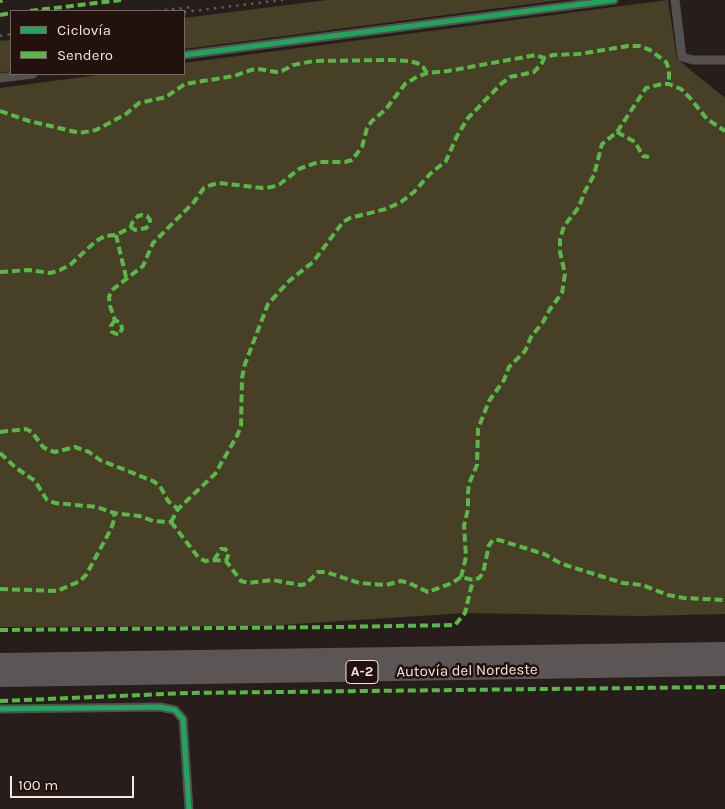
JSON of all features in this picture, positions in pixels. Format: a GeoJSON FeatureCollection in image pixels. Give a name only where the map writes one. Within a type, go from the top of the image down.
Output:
{"type":"FeatureCollection","features":[{"type":"Feature","properties":{"kind":"highway","name":"A-2"},"geometry":{"type":"LineString","coordinates":[[0,662],[725,651]]}},
{"type":"Feature","properties":{"kind":"highway","name":"Autovía del Nordeste"},"geometry":{"type":"LineString","coordinates":[[0,678],[725,667]]}},
{"type":"Feature","properties":{"kind":"street"},"geometry":{"type":"LineString","coordinates":[[185,55],[614,0]]}},
{"type":"Feature","properties":{"kind":"street"},"geometry":{"type":"LineString","coordinates":[[675,0],[682,57],[693,60],[725,60]]}},
{"type":"Feature","properties":{"kind":"street"},"geometry":{"type":"LineString","coordinates":[[0,78],[25,75]]}},
{"type":"Feature","properties":{"kind":"street"},"geometry":{"type":"LineString","coordinates":[[0,709],[160,707],[175,710],[183,719],[189,809]]}},
{"type":"Feature","properties":{"kind":"shaded area"},"geometry":{"type":"Polygon","coordinates":[[[327,0],[561,0],[185,49],[185,18],[327,0]]]}},
{"type":"Feature","properties":{"kind":"shaded area"},"geometry":{"type":"Polygon","coordinates":[[[668,0],[677,59],[725,98],[725,614],[640,616],[465,613],[265,626],[0,627],[0,88],[98,75],[185,75],[185,63],[668,0]]]}},
{"type":"Feature","properties":{"kind":"shaded area"},"geometry":{"type":"Polygon","coordinates":[[[10,40],[10,71],[0,73],[0,41],[10,40]]]}},
{"type":"Feature","properties":{"kind":"railway"},"geometry":{"type":"LineString","coordinates":[[185,12],[283,0]]}},
{"type":"Feature","properties":{"kind":"railway"},"geometry":{"type":"LineString","coordinates":[[166,10],[192,7]]}},
{"type":"Feature","properties":{"kind":"railway"},"geometry":{"type":"LineString","coordinates":[[0,36],[10,34]]}},
{"type":"Feature","properties":{"kind":"marked path"},"geometry":{"type":"LineString","coordinates":[[38,10],[121,0]]}},
{"type":"Feature","properties":{"kind":"marked path"},"geometry":{"type":"LineString","coordinates":[[0,15],[10,13]]}},
{"type":"Feature","properties":{"kind":"marked path"},"geometry":{"type":"LineString","coordinates":[[115,320],[111,326],[112,332],[119,335],[122,329],[121,323],[115,320],[110,306],[109,297],[112,290],[143,266],[153,243],[194,202],[204,188],[219,183],[263,188],[272,187],[280,184],[299,169],[318,162],[345,162],[352,160],[362,147],[367,128],[372,121],[386,109],[405,84],[415,78],[427,73],[536,55],[544,58],[553,55],[579,54],[639,46],[650,50],[666,62],[669,69],[669,84]]}},
{"type":"Feature","properties":{"kind":"marked path"},"geometry":{"type":"LineString","coordinates":[[171,522],[178,509],[215,474],[237,436],[241,426],[242,378],[245,364],[268,304],[289,281],[313,262],[343,222],[350,218],[386,209],[401,202],[414,192],[430,174],[446,161],[457,136],[468,118],[501,84],[510,77],[534,72],[544,58]]}},
{"type":"Feature","properties":{"kind":"marked path"},"geometry":{"type":"LineString","coordinates":[[0,111],[29,121],[80,133],[96,130],[126,114],[139,103],[166,97],[185,84],[234,76],[251,70],[258,69],[276,72],[293,65],[314,61],[392,60],[417,63],[427,73]]}},
{"type":"Feature","properties":{"kind":"marked path"},"geometry":{"type":"LineString","coordinates":[[461,577],[466,557],[464,526],[468,509],[469,484],[477,465],[478,429],[489,401],[504,380],[509,367],[525,351],[531,337],[562,293],[565,274],[560,252],[560,239],[564,226],[579,207],[594,175],[602,144],[617,132],[646,88],[662,84],[669,84],[681,89],[707,119],[725,131]]}},
{"type":"Feature","properties":{"kind":"marked path"},"geometry":{"type":"LineString","coordinates":[[617,132],[635,142],[643,156],[649,157]]}},
{"type":"Feature","properties":{"kind":"marked path"},"geometry":{"type":"LineString","coordinates":[[0,272],[29,270],[50,273],[60,270],[70,265],[96,241],[105,236],[116,235],[131,227],[138,216],[147,216],[150,220],[150,224],[146,228],[135,230],[131,227]]}},
{"type":"Feature","properties":{"kind":"marked path"},"geometry":{"type":"LineString","coordinates":[[116,235],[126,277]]}},
{"type":"Feature","properties":{"kind":"marked path"},"geometry":{"type":"LineString","coordinates":[[0,432],[26,429],[32,432],[43,447],[48,450],[55,452],[75,447],[89,452],[100,460],[153,481],[160,486],[168,501],[178,509]]}},
{"type":"Feature","properties":{"kind":"marked path"},"geometry":{"type":"LineString","coordinates":[[0,453],[15,467],[35,481],[47,500],[55,503],[97,507],[114,513],[139,516],[153,521],[171,522]]}},
{"type":"Feature","properties":{"kind":"marked path"},"geometry":{"type":"LineString","coordinates":[[0,589],[57,591],[80,581],[86,575],[111,529],[114,513]]}},
{"type":"Feature","properties":{"kind":"marked path"},"geometry":{"type":"LineString","coordinates":[[171,522],[198,557],[205,561],[226,561],[241,581],[249,583],[272,580],[301,585],[306,584],[318,572],[326,572],[359,583],[386,585],[401,581],[428,592],[452,583],[461,577],[473,580],[479,578],[483,573],[489,545],[493,540],[499,540],[544,554],[562,564],[623,583],[642,585],[668,595],[684,598],[725,600]]}},
{"type":"Feature","properties":{"kind":"marked path"},"geometry":{"type":"LineString","coordinates":[[214,560],[221,549],[225,549],[229,553],[226,561]]}},
{"type":"Feature","properties":{"kind":"marked path"},"geometry":{"type":"LineString","coordinates":[[0,630],[455,625],[465,613],[473,580]]}},
{"type":"Feature","properties":{"kind":"marked path"},"geometry":{"type":"LineString","coordinates":[[0,701],[188,693],[725,687]]}},
{"type":"Feature","properties":{"kind":"cycle path"},"geometry":{"type":"LineString","coordinates":[[185,55],[614,0]]}},
{"type":"Feature","properties":{"kind":"cycle path"},"geometry":{"type":"LineString","coordinates":[[0,709],[160,707],[175,710],[183,719],[189,809]]}}]}
